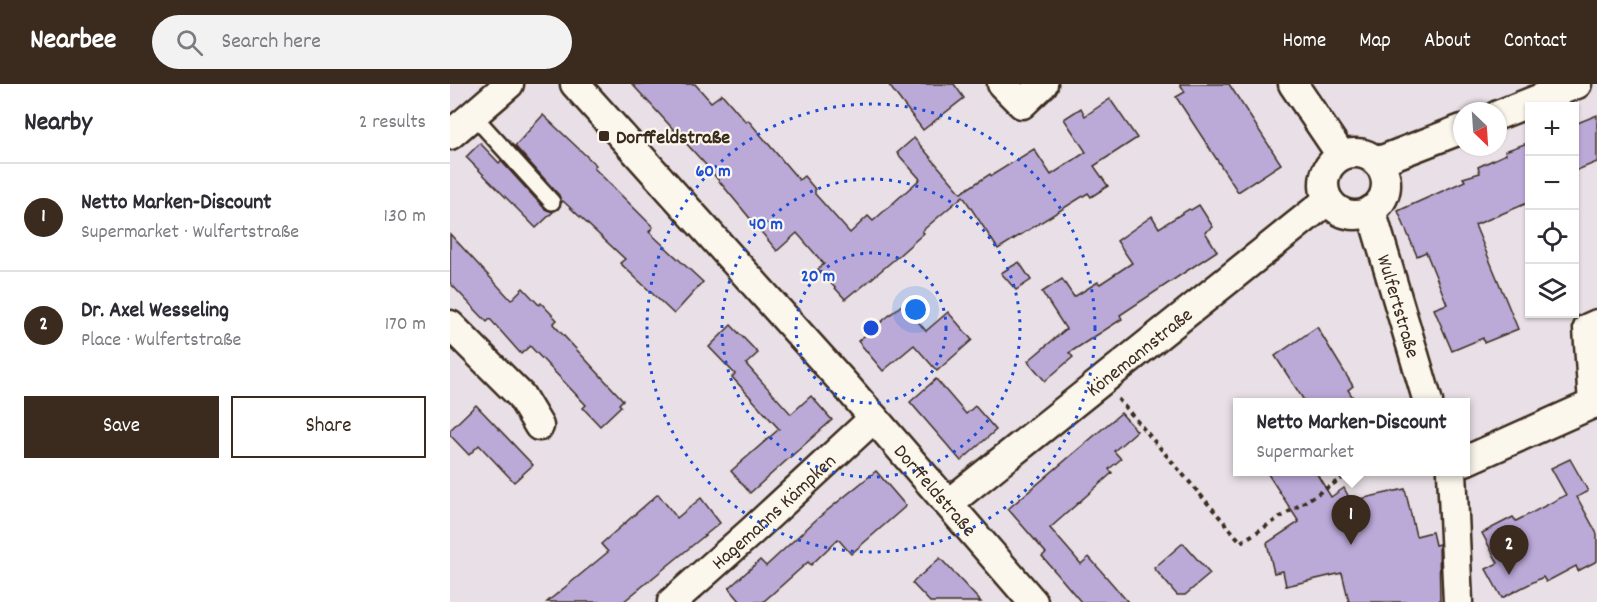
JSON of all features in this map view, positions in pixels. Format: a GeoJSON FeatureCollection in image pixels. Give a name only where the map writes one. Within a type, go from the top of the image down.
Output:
{"type":"FeatureCollection","features":[{"type":"Feature","properties":{"kind":"street"},"geometry":{"type":"LineString","coordinates":[[450,135],[509,84]]}},
{"type":"Feature","properties":{"kind":"street","name":"Dorffeldstraße"},"geometry":{"type":"LineString","coordinates":[[575,84],[874,418],[1033,602]]}},
{"type":"Feature","properties":{"kind":"street"},"geometry":{"type":"LineString","coordinates":[[1002,84],[1022,105],[1043,84]]}},
{"type":"Feature","properties":{"kind":"street"},"geometry":{"type":"LineString","coordinates":[[1293,84],[1341,155]]}},
{"type":"Feature","properties":{"kind":"street"},"geometry":{"type":"LineString","coordinates":[[1507,111],[1577,84]]}},
{"type":"Feature","properties":{"kind":"street"},"geometry":{"type":"LineString","coordinates":[[1377,162],[1453,132]]}},
{"type":"Feature","properties":{"kind":"street"},"geometry":{"type":"LineString","coordinates":[[1360,153],[1377,162],[1386,179],[1382,199],[1371,210],[1361,214],[1345,213],[1335,208],[1328,200],[1323,188],[1325,175],[1331,163],[1341,155],[1360,153]]}},
{"type":"Feature","properties":{"kind":"street","name":"Könemannstraße"},"geometry":{"type":"LineString","coordinates":[[949,504],[1328,200]]}},
{"type":"Feature","properties":{"kind":"street","name":"Wulfertstraße"},"geometry":{"type":"LineString","coordinates":[[1371,210],[1427,398]]}},
{"type":"Feature","properties":{"kind":"street"},"geometry":{"type":"LineString","coordinates":[[1470,459],[1595,403],[1588,328],[1597,324]]}},
{"type":"Feature","properties":{"kind":"street"},"geometry":{"type":"LineString","coordinates":[[450,325],[521,396],[539,426]]}},
{"type":"Feature","properties":{"kind":"street","name":"Hagemanns Kämpken"},"geometry":{"type":"LineString","coordinates":[[672,602],[874,418]]}},
{"type":"Feature","properties":{"kind":"street"},"geometry":{"type":"LineString","coordinates":[[1452,476],[1458,602]]}},
{"type":"Feature","properties":{"kind":"lane"},"geometry":{"type":"LineString","coordinates":[[473,115],[552,202]]}},
{"type":"Feature","properties":{"kind":"path"},"geometry":{"type":"LineString","coordinates":[[1102,381],[1241,542],[1344,476]]}},
{"type":"Feature","properties":{"kind":"building"},"geometry":{"type":"Polygon","coordinates":[[[632,84],[695,84],[711,102],[722,94],[746,122],[748,120],[799,180],[804,176],[815,189],[815,194],[850,233],[868,216],[873,221],[920,179],[897,153],[914,138],[961,193],[1034,149],[1051,175],[1086,152],[1064,119],[1081,108],[1085,116],[1110,99],[1137,138],[1094,166],[1108,186],[1091,197],[1088,193],[998,249],[963,196],[922,231],[924,233],[896,258],[845,299],[818,269],[824,264],[797,233],[777,251],[705,164],[632,84]]]}},
{"type":"Feature","properties":{"kind":"building"},"geometry":{"type":"Polygon","coordinates":[[[888,84],[954,84],[964,98],[923,130],[888,84]]]}},
{"type":"Feature","properties":{"kind":"building"},"geometry":{"type":"Polygon","coordinates":[[[1180,84],[1229,84],[1281,164],[1238,192],[1176,97],[1185,92],[1180,84]]]}},
{"type":"Feature","properties":{"kind":"building"},"geometry":{"type":"Polygon","coordinates":[[[543,115],[596,165],[594,168],[653,227],[649,232],[703,282],[674,314],[620,263],[625,259],[563,201],[561,203],[559,195],[515,146],[543,115]]]}},
{"type":"Feature","properties":{"kind":"building"},"geometry":{"type":"Polygon","coordinates":[[[1597,115],[1597,162],[1579,169],[1579,156],[1579,122],[1597,115]]]}},
{"type":"Feature","properties":{"kind":"building"},"geometry":{"type":"Polygon","coordinates":[[[480,143],[499,163],[501,161],[545,209],[553,212],[536,228],[466,157],[480,143]]]}},
{"type":"Feature","properties":{"kind":"building"},"geometry":{"type":"Polygon","coordinates":[[[1525,144],[1525,204],[1475,225],[1518,329],[1484,343],[1483,338],[1452,351],[1434,309],[1447,304],[1426,252],[1417,256],[1398,211],[1465,181],[1463,178],[1480,173],[1478,167],[1502,156],[1507,156],[1507,150],[1525,144]]]}},
{"type":"Feature","properties":{"kind":"building"},"geometry":{"type":"Polygon","coordinates":[[[1199,205],[1213,227],[1205,232],[1217,251],[1120,315],[1122,319],[1069,353],[1073,357],[1045,381],[1028,361],[1066,329],[1042,292],[1062,279],[1074,297],[1098,282],[1100,284],[1132,263],[1117,241],[1152,216],[1159,228],[1199,205]]]}},
{"type":"Feature","properties":{"kind":"building"},"geometry":{"type":"Polygon","coordinates":[[[450,234],[511,300],[523,288],[539,305],[541,303],[557,320],[553,324],[623,400],[619,404],[621,406],[600,426],[583,408],[586,405],[530,346],[521,354],[490,319],[487,322],[450,283],[450,234]]]}},
{"type":"Feature","properties":{"kind":"building"},"geometry":{"type":"Polygon","coordinates":[[[1019,262],[1031,280],[1016,290],[1001,273],[1019,262]]]}},
{"type":"Feature","properties":{"kind":"building"},"geometry":{"type":"Polygon","coordinates":[[[903,304],[926,331],[948,312],[972,340],[937,371],[914,345],[883,371],[858,341],[903,304]]]}},
{"type":"Feature","properties":{"kind":"building"},"geometry":{"type":"Polygon","coordinates":[[[731,325],[758,353],[746,364],[791,414],[811,396],[832,420],[750,493],[731,471],[779,429],[732,377],[735,374],[709,347],[731,325]]]}},
{"type":"Feature","properties":{"kind":"building"},"geometry":{"type":"Polygon","coordinates":[[[1317,327],[1353,386],[1348,390],[1353,398],[1302,398],[1275,356],[1317,327]]]}},
{"type":"Feature","properties":{"kind":"building"},"geometry":{"type":"Polygon","coordinates":[[[936,379],[966,414],[975,406],[996,430],[961,461],[910,402],[936,379]]]}},
{"type":"Feature","properties":{"kind":"building"},"geometry":{"type":"Polygon","coordinates":[[[476,405],[533,465],[514,482],[479,445],[469,455],[450,435],[450,430],[476,405]]]}},
{"type":"Feature","properties":{"kind":"building"},"geometry":{"type":"Polygon","coordinates":[[[1121,413],[1137,431],[1114,451],[1121,459],[1109,469],[1112,473],[1050,528],[1081,564],[1089,557],[1128,602],[1081,602],[1042,556],[1046,553],[1008,509],[1121,413]]]}},
{"type":"Feature","properties":{"kind":"building"},"geometry":{"type":"Polygon","coordinates":[[[1570,459],[1588,491],[1577,497],[1597,534],[1597,561],[1578,571],[1576,566],[1546,582],[1543,577],[1502,598],[1486,569],[1498,563],[1482,533],[1513,517],[1516,521],[1566,495],[1551,468],[1570,459]]]}},
{"type":"Feature","properties":{"kind":"building"},"geometry":{"type":"Polygon","coordinates":[[[876,471],[906,506],[851,554],[838,539],[811,565],[808,562],[763,602],[741,602],[729,588],[760,560],[766,566],[818,518],[876,471]]]}},
{"type":"Feature","properties":{"kind":"building"},"geometry":{"type":"Polygon","coordinates":[[[1269,476],[1318,476],[1331,497],[1344,488],[1351,501],[1405,489],[1416,536],[1432,532],[1435,545],[1439,544],[1440,602],[1349,602],[1342,573],[1286,586],[1283,571],[1274,573],[1267,543],[1299,522],[1269,476]]]}},
{"type":"Feature","properties":{"kind":"building"},"geometry":{"type":"Polygon","coordinates":[[[658,494],[677,518],[701,498],[720,523],[623,602],[547,602],[608,552],[601,544],[658,494]]]}},
{"type":"Feature","properties":{"kind":"building"},"geometry":{"type":"Polygon","coordinates":[[[1183,543],[1210,574],[1185,595],[1177,595],[1154,568],[1183,543]]]}},
{"type":"Feature","properties":{"kind":"building"},"geometry":{"type":"Polygon","coordinates":[[[940,558],[981,602],[930,602],[912,583],[940,558]]]}},
{"type":"Feature","properties":{"kind":"place","name":"Dorffeldstraße"},"geometry":{"type":"Point","coordinates":[604,136]}},
{"type":"Feature","properties":{"kind":"place","name":"Netto Marken-Discount"},"geometry":{"type":"Point","coordinates":[1351,545]}},
{"type":"Feature","properties":{"kind":"place","name":"Dr. Axel Wesseling"},"geometry":{"type":"Point","coordinates":[1509,575]}}]}
